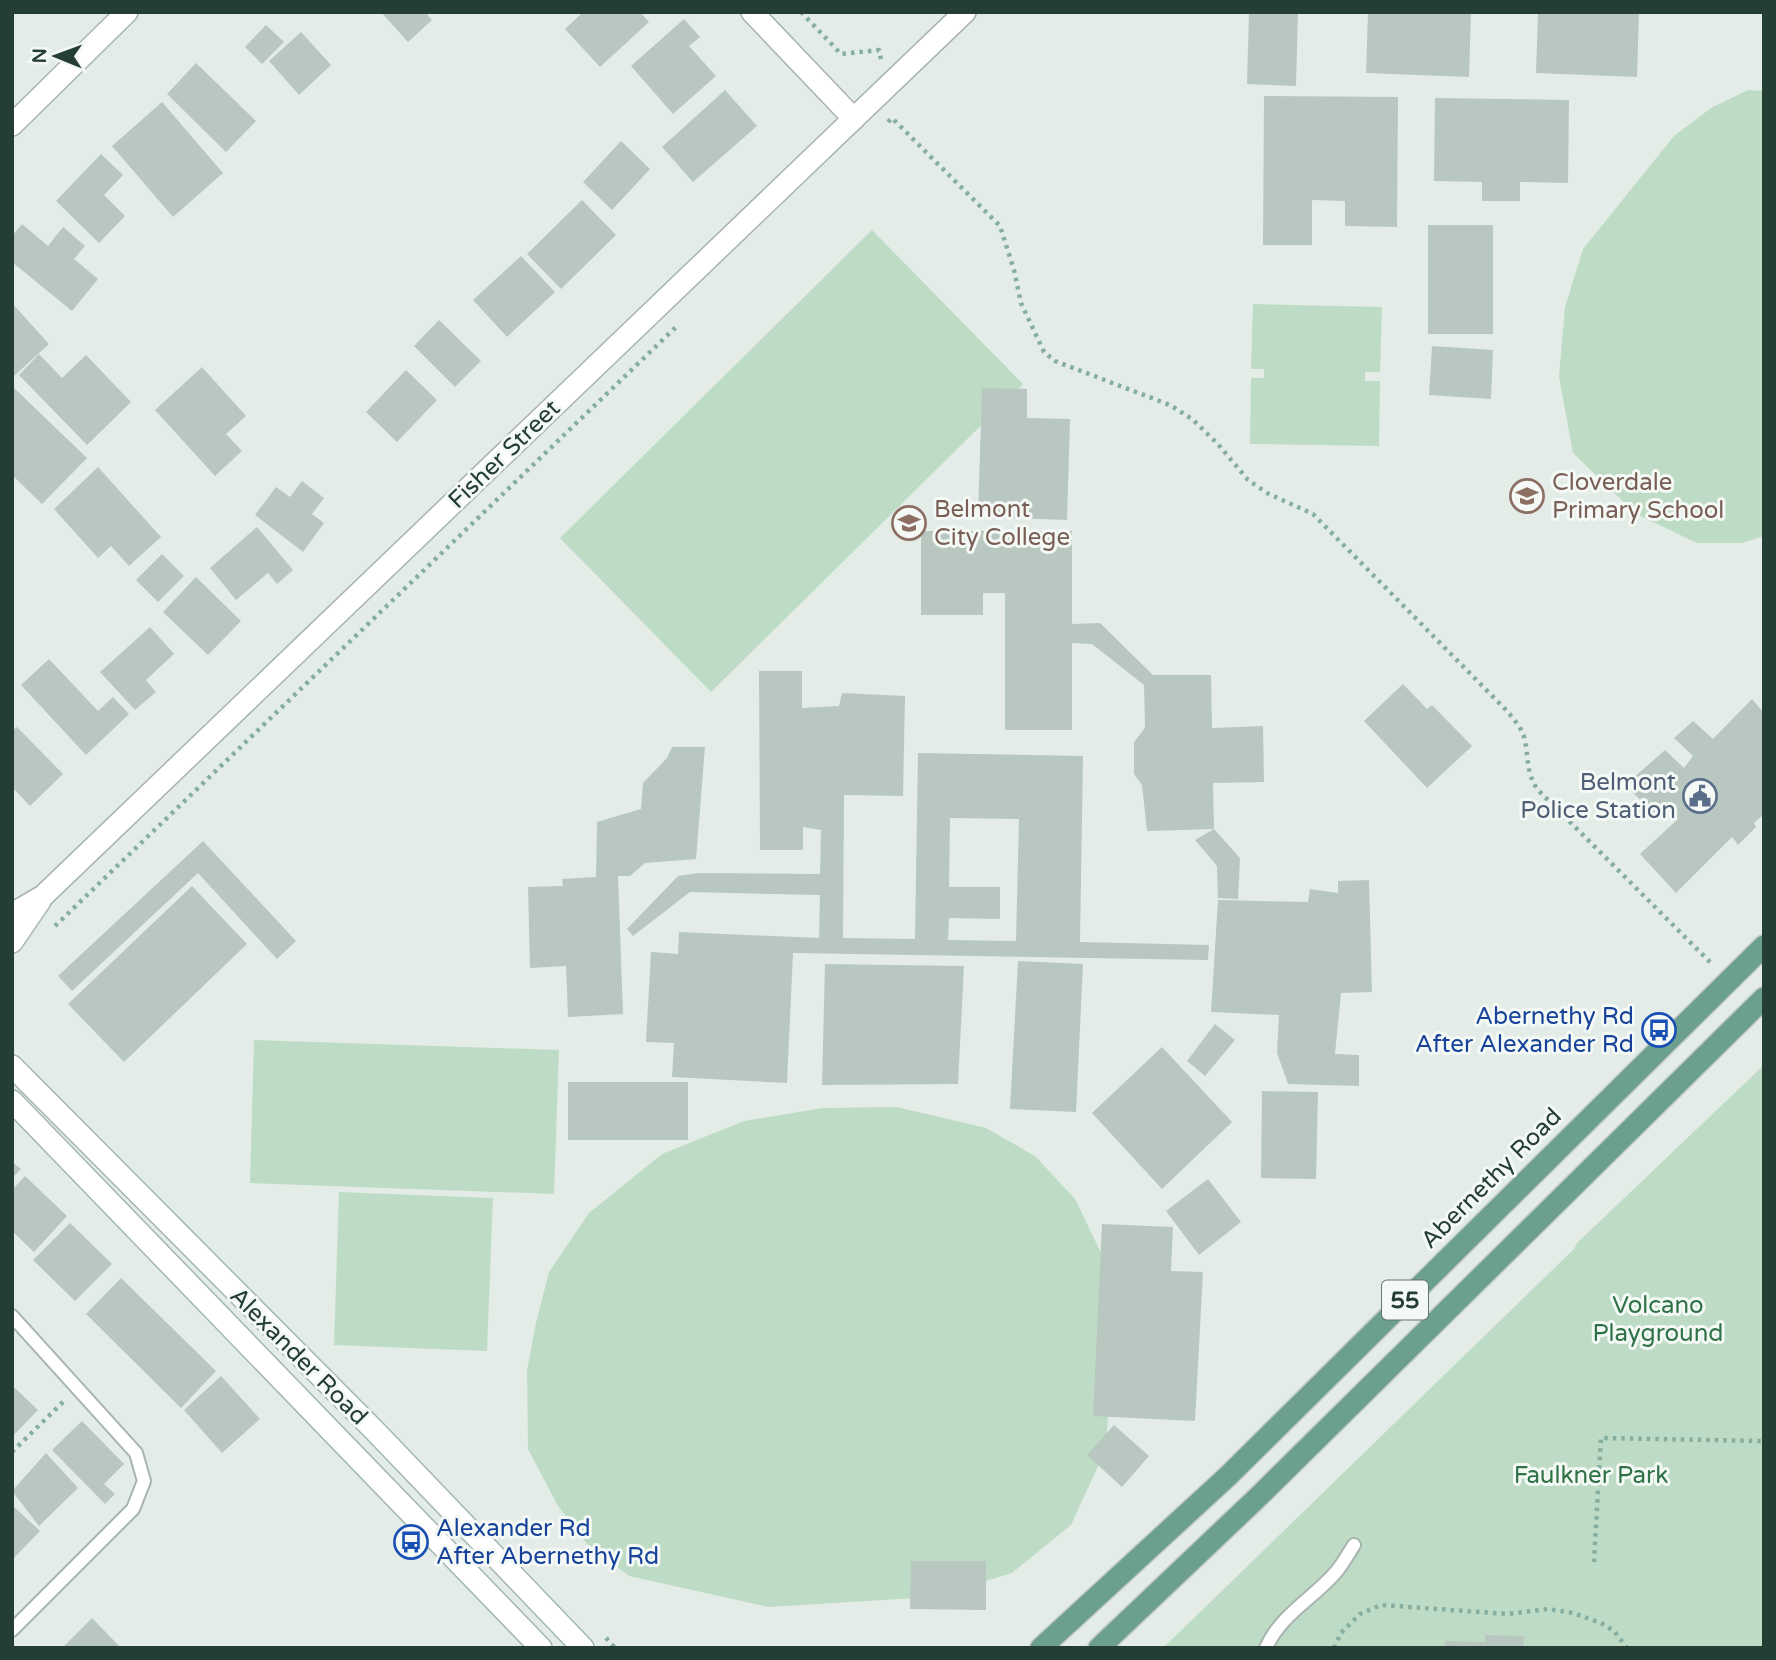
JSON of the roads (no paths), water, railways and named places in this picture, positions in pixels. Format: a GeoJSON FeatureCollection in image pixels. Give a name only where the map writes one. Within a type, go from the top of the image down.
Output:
{"type":"FeatureCollection","features":[{"type":"Feature","properties":{"kind":"main road","name":"Abernethy Road"},"geometry":{"type":"LineString","coordinates":[[1041,1648],[1228,1476],[1764,946]]}},
{"type":"Feature","properties":{"kind":"main road","name":"55"},"geometry":{"type":"LineString","coordinates":[[1099,1648],[1257,1498],[1764,998]]}},
{"type":"Feature","properties":{"kind":"street"},"geometry":{"type":"LineString","coordinates":[[12,125],[127,12]]}},
{"type":"Feature","properties":{"kind":"street"},"geometry":{"type":"LineString","coordinates":[[752,12],[854,119]]}},
{"type":"Feature","properties":{"kind":"street","name":"Fisher Street"},"geometry":{"type":"LineString","coordinates":[[12,942],[43,896],[965,12]]}},
{"type":"Feature","properties":{"kind":"street","name":"Fisher Street"},"geometry":{"type":"LineString","coordinates":[[12,914],[43,896]]}},
{"type":"Feature","properties":{"kind":"street","name":"Alexander Road"},"geometry":{"type":"LineString","coordinates":[[12,1066],[375,1431],[583,1648]]}},
{"type":"Feature","properties":{"kind":"street","name":"Alexander Road"},"geometry":{"type":"LineString","coordinates":[[12,1101],[541,1648]]}},
{"type":"Feature","properties":{"kind":"lane"},"geometry":{"type":"LineString","coordinates":[[12,1316],[136,1453],[144,1481],[132,1509],[12,1630]]}},
{"type":"Feature","properties":{"kind":"lane"},"geometry":{"type":"LineString","coordinates":[[1266,1648],[1294,1609],[1336,1572],[1354,1545]]}},
{"type":"Feature","properties":{"kind":"place","name":"Cloverdale Primary School"},"geometry":{"type":"Point","coordinates":[1527,496]}},
{"type":"Feature","properties":{"kind":"place","name":"Belmont City College"},"geometry":{"type":"Point","coordinates":[909,523]}},
{"type":"Feature","properties":{"kind":"place","name":"Belmont Police Station"},"geometry":{"type":"Point","coordinates":[1700,796]}},
{"type":"Feature","properties":{"kind":"place","name":"Abernethy Rd After Alexander Rd"},"geometry":{"type":"Point","coordinates":[1659,1030]}},
{"type":"Feature","properties":{"kind":"place","name":"Alexander Rd After Abernethy Rd"},"geometry":{"type":"Point","coordinates":[411,1542]}},
{"type":"Feature","properties":{"kind":"park label","name":"Volcano Playground"},"geometry":{"type":"Point","coordinates":[1658,1319]}},
{"type":"Feature","properties":{"kind":"park label","name":"Faulkner Park"},"geometry":{"type":"Point","coordinates":[1591,1475]}}]}
